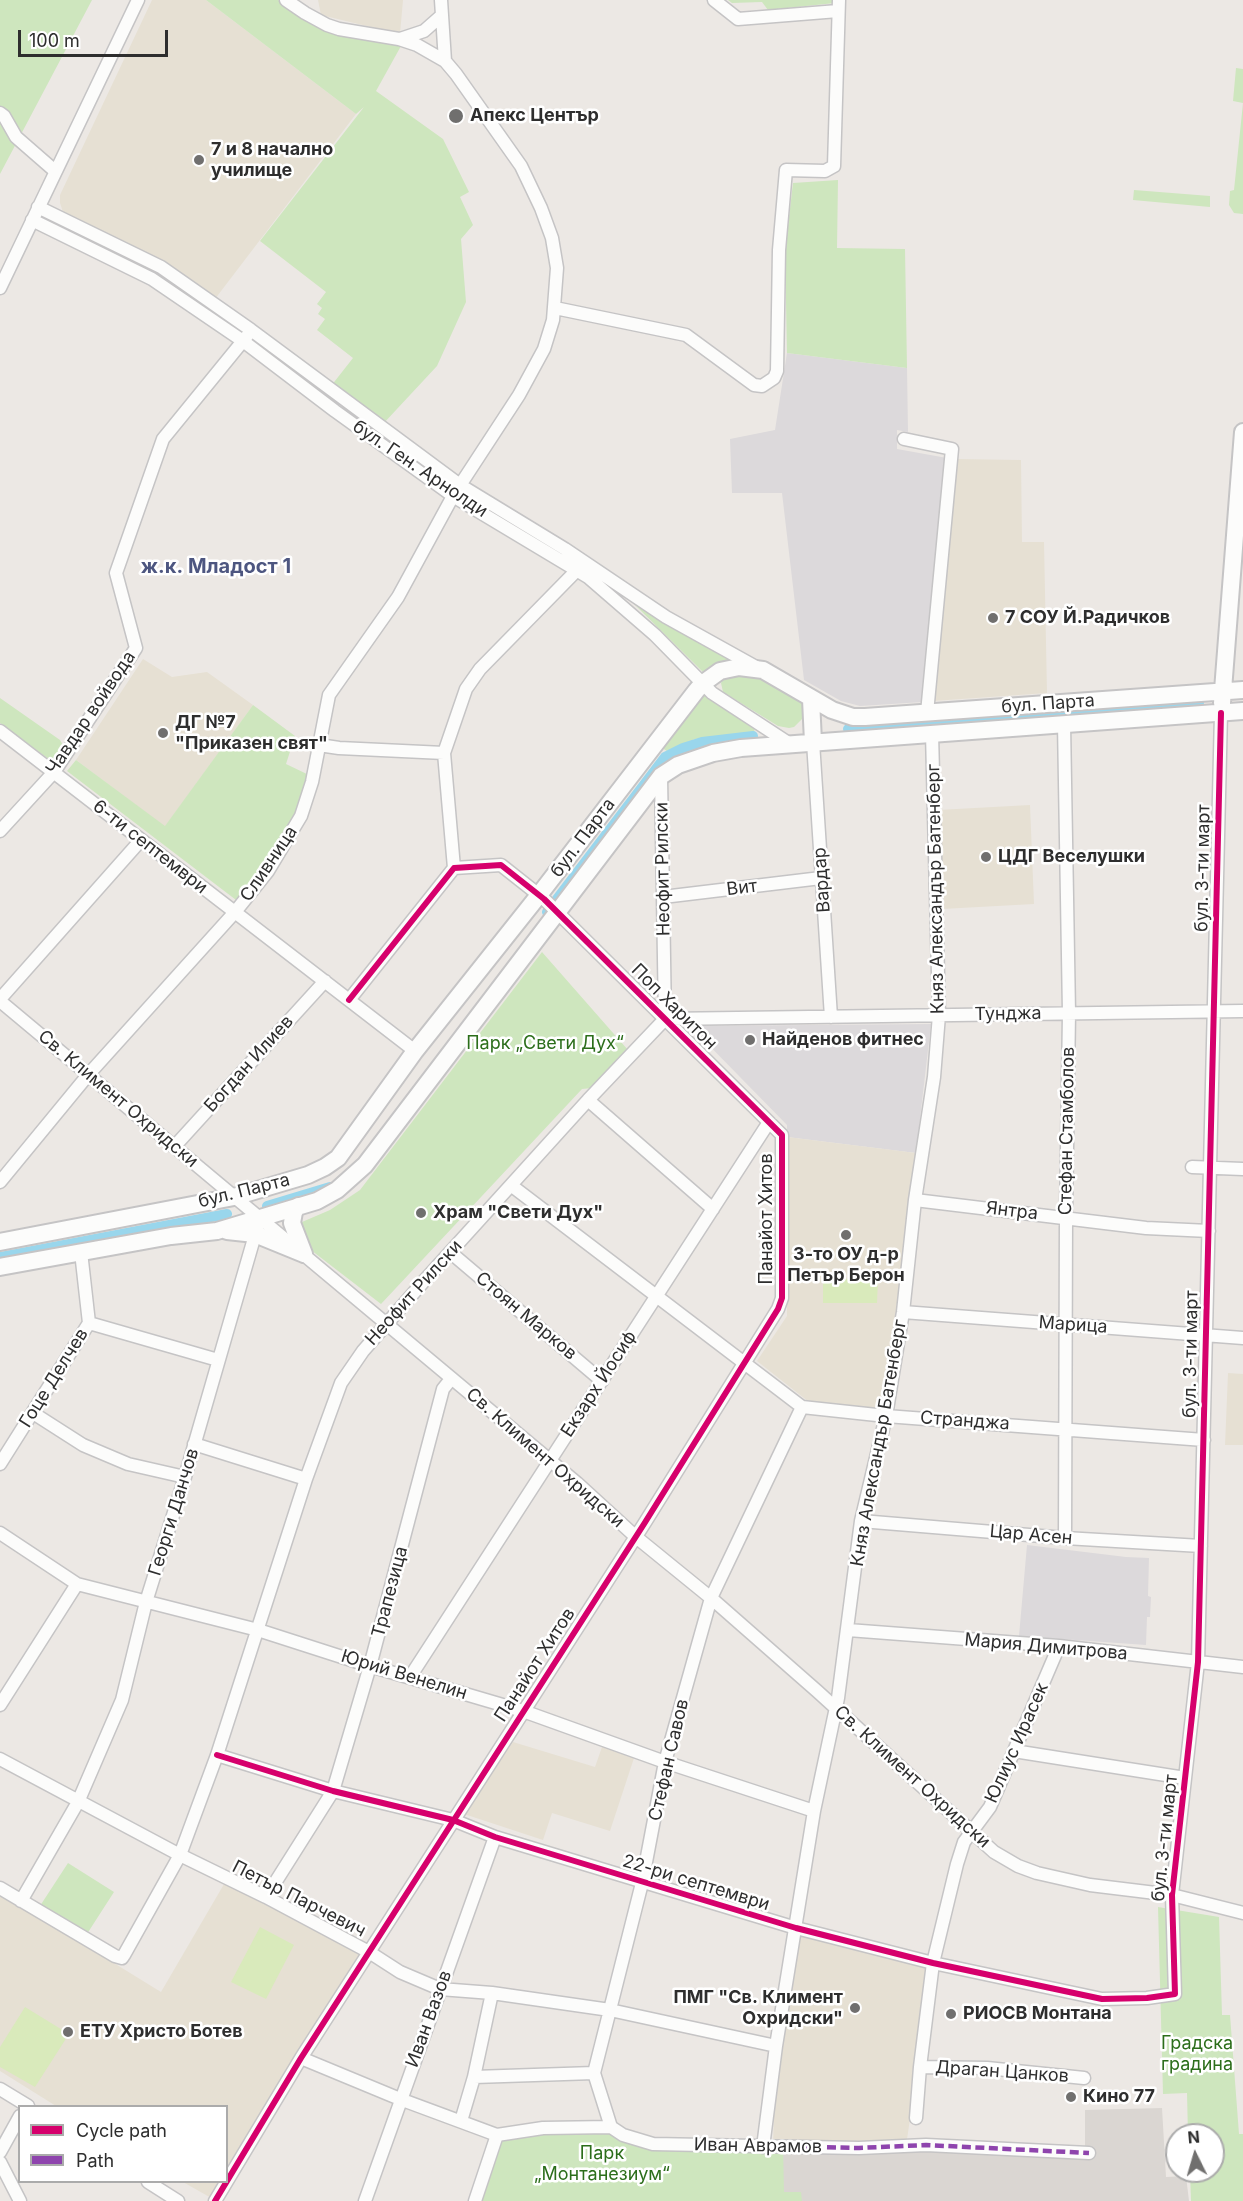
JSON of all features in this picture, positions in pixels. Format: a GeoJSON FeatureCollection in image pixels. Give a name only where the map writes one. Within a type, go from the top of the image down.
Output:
{"type":"FeatureCollection","features":[{"type":"Feature","properties":{"kind":"main road","name":"бул. 3-ти март"},"geometry":{"type":"LineString","coordinates":[[1221,713],[1240,509],[1243,432]]}},
{"type":"Feature","properties":{"kind":"main road","name":"бул. Парта"},"geometry":{"type":"LineString","coordinates":[[0,1267],[171,1236],[257,1226],[337,1190],[365,1165],[702,684],[713,675],[730,668],[748,667],[763,670],[832,710],[853,717],[1243,690]]}},
{"type":"Feature","properties":{"kind":"main road"},"geometry":{"type":"LineString","coordinates":[[811,699],[813,742]]}},
{"type":"Feature","properties":{"kind":"main road","name":"бул. Парта"},"geometry":{"type":"LineString","coordinates":[[0,1242],[234,1197],[308,1175],[338,1158],[415,1051],[662,776],[678,765],[713,753],[790,744],[1243,711]]}},
{"type":"Feature","properties":{"kind":"main road"},"geometry":{"type":"LineString","coordinates":[[790,744],[806,729],[811,717]]}},
{"type":"Feature","properties":{"kind":"main road"},"geometry":{"type":"LineString","coordinates":[[298,1206],[292,1222],[304,1254]]}},
{"type":"Feature","properties":{"kind":"main road"},"geometry":{"type":"LineString","coordinates":[[257,1226],[304,1254]]}},
{"type":"Feature","properties":{"kind":"street"},"geometry":{"type":"LineString","coordinates":[[0,288],[138,0]]}},
{"type":"Feature","properties":{"kind":"street"},"geometry":{"type":"LineString","coordinates":[[286,0],[327,25],[399,39],[424,48],[445,61]]}},
{"type":"Feature","properties":{"kind":"street"},"geometry":{"type":"LineString","coordinates":[[441,0],[445,61]]}},
{"type":"Feature","properties":{"kind":"street"},"geometry":{"type":"LineString","coordinates":[[555,308],[686,335],[754,385],[762,386],[774,378],[777,371],[780,250],[786,170],[825,171],[834,166],[838,6],[738,19],[714,0]]}},
{"type":"Feature","properties":{"kind":"street"},"geometry":{"type":"LineString","coordinates":[[399,39],[424,31],[441,16]]}},
{"type":"Feature","properties":{"kind":"street","name":"Сливница"},"geometry":{"type":"LineString","coordinates":[[0,1182],[88,1075],[235,912],[268,871],[301,816],[312,782],[329,694],[398,597],[456,490],[519,395],[544,349],[555,308],[557,268],[555,252],[541,208],[521,166],[445,61]]}},
{"type":"Feature","properties":{"kind":"street"},"geometry":{"type":"LineString","coordinates":[[0,113],[16,137],[55,171]]}},
{"type":"Feature","properties":{"kind":"street","name":"бул. Ген. Арнолди"},"geometry":{"type":"LineString","coordinates":[[38,207],[161,267],[335,411],[456,490],[581,566],[666,617],[763,670]]}},
{"type":"Feature","properties":{"kind":"street","name":"бул. Ген. Арнолди"},"geometry":{"type":"LineString","coordinates":[[32,220],[152,279],[247,336]]}},
{"type":"Feature","properties":{"kind":"street","name":"Чавдар войвода"},"geometry":{"type":"LineString","coordinates":[[0,831],[54,772],[136,648],[116,573],[163,439],[247,336]]}},
{"type":"Feature","properties":{"kind":"street"},"geometry":{"type":"LineString","coordinates":[[904,439],[952,449],[927,713]]}},
{"type":"Feature","properties":{"kind":"street"},"geometry":{"type":"LineString","coordinates":[[349,1000],[453,868],[444,753],[466,688],[480,669],[581,566]]}},
{"type":"Feature","properties":{"kind":"street","name":"бул. Ген. Арнолди"},"geometry":{"type":"LineString","coordinates":[[581,566],[655,635],[702,684],[737,711],[790,744]]}},
{"type":"Feature","properties":{"kind":"street","name":"бул. 3-ти март"},"geometry":{"type":"LineString","coordinates":[[1175,1994],[1172,1895],[1198,1662],[1221,713]]}},
{"type":"Feature","properties":{"kind":"street","name":"Стефан Стамболов"},"geometry":{"type":"LineString","coordinates":[[1064,724],[1069,1013],[1065,1538]]}},
{"type":"Feature","properties":{"kind":"street","name":"6-ти септември"},"geometry":{"type":"LineString","coordinates":[[0,731],[415,1051]]}},
{"type":"Feature","properties":{"kind":"street","name":"Княз Александър Батенберг"},"geometry":{"type":"LineString","coordinates":[[768,2146],[777,2046],[814,1811],[836,1708],[861,1521],[885,1416],[903,1312],[915,1200],[934,1077],[939,1016],[932,733]]}},
{"type":"Feature","properties":{"kind":"street","name":"Вардар"},"geometry":{"type":"LineString","coordinates":[[813,742],[831,1017]]}},
{"type":"Feature","properties":{"kind":"street"},"geometry":{"type":"LineString","coordinates":[[319,744],[339,748],[444,753]]}},
{"type":"Feature","properties":{"kind":"street","name":"Неофит Рилски"},"geometry":{"type":"LineString","coordinates":[[21,1901],[122,1958],[180,1855],[218,1755],[306,1479],[341,1383],[363,1351],[450,1252],[665,1019],[662,776]]}},
{"type":"Feature","properties":{"kind":"street"},"geometry":{"type":"LineString","coordinates":[[0,1000],[141,840]]}},
{"type":"Feature","properties":{"kind":"street","name":"Поп Харитон"},"geometry":{"type":"LineString","coordinates":[[453,868],[501,865],[548,904],[769,1122]]}},
{"type":"Feature","properties":{"kind":"street","name":"Вит"},"geometry":{"type":"LineString","coordinates":[[663,897],[821,878]]}},
{"type":"Feature","properties":{"kind":"street","name":"Богдан Илиев"},"geometry":{"type":"LineString","coordinates":[[174,1147],[325,981]]}},
{"type":"Feature","properties":{"kind":"street","name":"Св. Климент Охридски"},"geometry":{"type":"LineString","coordinates":[[0,1000],[234,1197],[257,1226]]}},
{"type":"Feature","properties":{"kind":"street","name":"Тунджа"},"geometry":{"type":"LineString","coordinates":[[665,1019],[1243,1011]]}},
{"type":"Feature","properties":{"kind":"street"},"geometry":{"type":"LineString","coordinates":[[588,1100],[713,1209]]}},
{"type":"Feature","properties":{"kind":"street","name":"Екзарх Йосиф"},"geometry":{"type":"LineString","coordinates":[[410,1677],[769,1122]]}},
{"type":"Feature","properties":{"kind":"street","name":"Панайот Хитов"},"geometry":{"type":"LineString","coordinates":[[228,2180],[302,2058],[636,1537],[778,1309],[782,1298],[782,1135],[769,1122]]}},
{"type":"Feature","properties":{"kind":"street"},"geometry":{"type":"LineString","coordinates":[[1192,1167],[1243,1169]]}},
{"type":"Feature","properties":{"kind":"street"},"geometry":{"type":"LineString","coordinates":[[512,1186],[802,1407]]}},
{"type":"Feature","properties":{"kind":"street","name":"Янтра"},"geometry":{"type":"LineString","coordinates":[[915,1200],[1146,1228],[1209,1231]]}},
{"type":"Feature","properties":{"kind":"street","name":"Георги Данчов"},"geometry":{"type":"LineString","coordinates":[[21,1901],[78,1802],[122,1700],[146,1602],[185,1478],[257,1226]]}},
{"type":"Feature","properties":{"kind":"street","name":"Гоце Делчев"},"geometry":{"type":"LineString","coordinates":[[0,1464],[89,1323],[81,1252]]}},
{"type":"Feature","properties":{"kind":"street","name":"Стоян Марков"},"geometry":{"type":"LineString","coordinates":[[450,1252],[602,1381]]}},
{"type":"Feature","properties":{"kind":"street","name":"Св. Климент Охридски"},"geometry":{"type":"LineString","coordinates":[[304,1254],[550,1460],[636,1537],[711,1598],[994,1852],[1018,1866],[1037,1873],[1090,1885],[1172,1895],[1243,1913]]}},
{"type":"Feature","properties":{"kind":"street","name":"Марица"},"geometry":{"type":"LineString","coordinates":[[903,1312],[1243,1338]]}},
{"type":"Feature","properties":{"kind":"street"},"geometry":{"type":"LineString","coordinates":[[89,1323],[218,1360]]}},
{"type":"Feature","properties":{"kind":"street","name":"Трапезица"},"geometry":{"type":"LineString","coordinates":[[266,1897],[333,1791],[370,1666],[443,1389],[451,1379]]}},
{"type":"Feature","properties":{"kind":"street","name":"Странджа"},"geometry":{"type":"LineString","coordinates":[[802,1407],[885,1416],[1204,1440]]}},
{"type":"Feature","properties":{"kind":"street","name":"Стефан Савов"},"geometry":{"type":"LineString","coordinates":[[594,2073],[642,1883],[665,1762],[711,1598],[802,1407]]}},
{"type":"Feature","properties":{"kind":"street"},"geometry":{"type":"LineString","coordinates":[[33,1413],[83,1445],[128,1464],[185,1478]]}},
{"type":"Feature","properties":{"kind":"street"},"geometry":{"type":"LineString","coordinates":[[194,1444],[306,1479]]}},
{"type":"Feature","properties":{"kind":"street","name":"Цар Асен"},"geometry":{"type":"LineString","coordinates":[[861,1521],[1065,1538],[1201,1546]]}},
{"type":"Feature","properties":{"kind":"street","name":"Юрий Венелин"},"geometry":{"type":"LineString","coordinates":[[0,1533],[77,1584],[258,1630],[523,1711],[665,1762],[814,1811]]}},
{"type":"Feature","properties":{"kind":"street"},"geometry":{"type":"LineString","coordinates":[[0,1705],[77,1584]]}},
{"type":"Feature","properties":{"kind":"street","name":"Мария Димитрова"},"geometry":{"type":"LineString","coordinates":[[848,1630],[1059,1646],[1243,1666]]}},
{"type":"Feature","properties":{"kind":"street","name":"Юлиус Ирасек"},"geometry":{"type":"LineString","coordinates":[[916,2118],[933,1963],[957,1864],[964,1842],[990,1807],[1059,1646]]}},
{"type":"Feature","properties":{"kind":"street"},"geometry":{"type":"LineString","coordinates":[[1014,1751],[1185,1778]]}},
{"type":"Feature","properties":{"kind":"street","name":"22-ри септември"},"geometry":{"type":"LineString","coordinates":[[218,1755],[333,1791],[453,1820],[495,1837],[796,1928],[933,1963],[1102,1999],[1147,1998],[1175,1994]]}},
{"type":"Feature","properties":{"kind":"street","name":"Петър Парчевич"},"geometry":{"type":"LineString","coordinates":[[0,1759],[180,1855],[266,1897],[369,1952],[400,1972],[440,1989],[492,1993],[610,2010],[777,2046]]}},
{"type":"Feature","properties":{"kind":"street","name":"Иван Вазов"},"geometry":{"type":"LineString","coordinates":[[365,2201],[495,1837]]}},
{"type":"Feature","properties":{"kind":"street"},"geometry":{"type":"LineString","coordinates":[[0,1888],[21,1901]]}},
{"type":"Feature","properties":{"kind":"street"},"geometry":{"type":"LineString","coordinates":[[461,2121],[474,2077],[492,1993]]}},
{"type":"Feature","properties":{"kind":"street","name":"Иван Аврамов"},"geometry":{"type":"LineString","coordinates":[[302,2058],[400,2099],[497,2135],[543,2128],[611,2127],[623,2134],[653,2144],[859,2148],[926,2145],[1089,2153]]}},
{"type":"Feature","properties":{"kind":"street","name":"Драган Цанков"},"geometry":{"type":"LineString","coordinates":[[920,2067],[987,2068],[1084,2078]]}},
{"type":"Feature","properties":{"kind":"street"},"geometry":{"type":"LineString","coordinates":[[474,2077],[594,2073],[611,2127]]}},
{"type":"Feature","properties":{"kind":"street"},"geometry":{"type":"LineString","coordinates":[[0,2089],[20,2105]]}},
{"type":"Feature","properties":{"kind":"street"},"geometry":{"type":"LineString","coordinates":[[0,2152],[18,2119]]}},
{"type":"Feature","properties":{"kind":"street"},"geometry":{"type":"LineString","coordinates":[[475,2201],[497,2135]]}},
{"type":"Feature","properties":{"kind":"street"},"geometry":{"type":"LineString","coordinates":[[0,2162],[20,2201]]}},
{"type":"Feature","properties":{"kind":"street"},"geometry":{"type":"LineString","coordinates":[[151,2183],[178,2201]]}},
{"type":"Feature","properties":{"kind":"street","name":"Панайот Хитов"},"geometry":{"type":"LineString","coordinates":[[215,2201],[226,2183]]}},
{"type":"Feature","properties":{"kind":"street"},"geometry":{"type":"LineString","coordinates":[[160,2189],[165,2201]]}},
{"type":"Feature","properties":{"kind":"shaded area","name":"7 и 8 начално училище"},"geometry":{"type":"Polygon","coordinates":[[[152,0],[206,0],[356,114],[215,299],[73,220],[63,212],[60,203],[60,195],[152,0]]]}},
{"type":"Feature","properties":{"kind":"shaded area"},"geometry":{"type":"Polygon","coordinates":[[[318,0],[403,0],[400,34],[321,15],[318,0]]]}},
{"type":"Feature","properties":{"kind":"shaded area"},"geometry":{"type":"Polygon","coordinates":[[[787,353],[907,368],[908,432],[897,430],[897,449],[947,458],[923,702],[860,706],[841,701],[804,680],[782,493],[732,493],[730,439],[775,430],[787,353]]]}},
{"type":"Feature","properties":{"kind":"shaded area","name":"7 СОУ Й.Радичков"},"geometry":{"type":"Polygon","coordinates":[[[956,459],[1021,460],[1022,542],[1044,542],[1047,693],[933,701],[956,459]]]}},
{"type":"Feature","properties":{"kind":"shaded area","name":"ДГ №7 \"Приказен свят\""},"geometry":{"type":"Polygon","coordinates":[[[143,659],[172,677],[207,672],[253,705],[165,827],[76,760],[143,659]]]}},
{"type":"Feature","properties":{"kind":"shaded area","name":"ЦДГ Веселушки"},"geometry":{"type":"Polygon","coordinates":[[[1030,805],[1034,904],[942,909],[938,810],[1030,805]]]}},
{"type":"Feature","properties":{"kind":"shaded area"},"geometry":{"type":"Polygon","coordinates":[[[931,1024],[916,1153],[787,1137],[787,1125],[690,1026],[931,1024]]]}},
{"type":"Feature","properties":{"kind":"shaded area","name":"3-то ОУ д-р Петър Берон"},"geometry":{"type":"Polygon","coordinates":[[[787,1137],[916,1153],[895,1318],[880,1409],[809,1402],[757,1361],[787,1316],[787,1137]]]}},
{"type":"Feature","properties":{"kind":"shaded area"},"geometry":{"type":"Polygon","coordinates":[[[1228,1373],[1243,1374],[1243,1445],[1225,1445],[1228,1373]]]}},
{"type":"Feature","properties":{"kind":"shaded area"},"geometry":{"type":"Polygon","coordinates":[[[1027,1545],[1149,1558],[1148,1596],[1151,1597],[1150,1617],[1147,1617],[1146,1645],[1019,1636],[1027,1545]]]}},
{"type":"Feature","properties":{"kind":"shaded area"},"geometry":{"type":"Polygon","coordinates":[[[513,1742],[595,1767],[602,1747],[634,1758],[610,1831],[552,1813],[543,1840],[464,1814],[513,1742]]]}},
{"type":"Feature","properties":{"kind":"shaded area"},"geometry":{"type":"Polygon","coordinates":[[[227,1879],[363,1952],[228,2174],[228,2105],[54,2105],[0,2071],[0,1893],[161,1992],[227,1879]]]}},
{"type":"Feature","properties":{"kind":"shaded area","name":"ПМГ \"Св. Климент Охридски\""},"geometry":{"type":"Polygon","coordinates":[[[796,1928],[933,1963],[906,2146],[773,2146],[776,2046],[796,1928]]]}},
{"type":"Feature","properties":{"kind":"shaded area"},"geometry":{"type":"Polygon","coordinates":[[[1162,2108],[1165,2183],[1187,2183],[1189,2201],[802,2201],[801,2192],[784,2192],[783,2146],[906,2146],[924,2139],[1006,2142],[1006,2146],[1085,2149],[1085,2110],[1162,2108]]]}},
{"type":"Feature","properties":{"kind":"shaded area"},"geometry":{"type":"Polygon","coordinates":[[[185,2183],[222,2183],[213,2199],[185,2183]]]}},
{"type":"Feature","properties":{"kind":"green space"},"geometry":{"type":"Polygon","coordinates":[[[0,0],[92,0],[0,174],[0,0]]]}},
{"type":"Feature","properties":{"kind":"green space"},"geometry":{"type":"Polygon","coordinates":[[[206,0],[278,0],[307,20],[330,31],[349,37],[401,46],[376,91],[443,139],[469,192],[460,197],[473,225],[461,239],[466,302],[437,366],[383,424],[331,386],[353,358],[317,330],[325,319],[318,314],[322,308],[317,304],[326,292],[260,241],[364,107],[356,114],[206,0]]]}},
{"type":"Feature","properties":{"kind":"green space"},"geometry":{"type":"Polygon","coordinates":[[[728,0],[836,0],[835,3],[768,10],[762,2],[732,3],[728,0]]]}},
{"type":"Feature","properties":{"kind":"green space"},"geometry":{"type":"Polygon","coordinates":[[[1236,68],[1243,69],[1243,103],[1233,101],[1236,68]]]}},
{"type":"Feature","properties":{"kind":"green space"},"geometry":{"type":"Polygon","coordinates":[[[1243,103],[1243,214],[1234,213],[1229,205],[1230,191],[1234,190],[1243,103]]]}},
{"type":"Feature","properties":{"kind":"green space"},"geometry":{"type":"Polygon","coordinates":[[[838,180],[837,248],[905,249],[907,368],[787,353],[785,251],[793,183],[838,180]]]}},
{"type":"Feature","properties":{"kind":"green space"},"geometry":{"type":"Polygon","coordinates":[[[1134,190],[1210,196],[1210,207],[1133,200],[1134,190]]]}},
{"type":"Feature","properties":{"kind":"green space"},"geometry":{"type":"Polygon","coordinates":[[[633,603],[732,661],[705,674],[633,603]]]}},
{"type":"Feature","properties":{"kind":"green space"},"geometry":{"type":"Polygon","coordinates":[[[731,675],[763,676],[802,701],[805,716],[794,727],[778,726],[723,692],[721,683],[723,679],[731,675]]]}},
{"type":"Feature","properties":{"kind":"green space"},"geometry":{"type":"Polygon","coordinates":[[[702,691],[754,729],[755,733],[695,739],[667,751],[662,748],[702,691]]]}},
{"type":"Feature","properties":{"kind":"green space"},"geometry":{"type":"Polygon","coordinates":[[[0,698],[60,740],[64,747],[54,763],[0,723],[0,698]]]}},
{"type":"Feature","properties":{"kind":"green space"},"geometry":{"type":"Polygon","coordinates":[[[253,705],[295,736],[286,764],[311,776],[302,814],[240,903],[67,771],[76,760],[165,826],[253,705]]]}},
{"type":"Feature","properties":{"kind":"green space","name":"Парк „Свети Дух“"},"geometry":{"type":"Polygon","coordinates":[[[542,952],[628,1050],[592,1088],[582,1089],[381,1304],[307,1247],[300,1232],[302,1222],[330,1210],[360,1190],[542,952]]]}},
{"type":"Feature","properties":{"kind":"green space"},"geometry":{"type":"Polygon","coordinates":[[[823,1279],[878,1279],[877,1303],[823,1303],[823,1279]]]}},
{"type":"Feature","properties":{"kind":"green space"},"geometry":{"type":"Polygon","coordinates":[[[68,1863],[114,1892],[85,1937],[38,1909],[68,1863]]]}},
{"type":"Feature","properties":{"kind":"green space","name":"Градска градина"},"geometry":{"type":"Polygon","coordinates":[[[1158,1907],[1219,1917],[1222,2015],[1230,2015],[1239,2134],[1243,2134],[1243,2201],[1191,2201],[1190,2183],[1225,2183],[1225,2123],[1188,2123],[1187,2093],[1163,2094],[1158,1907]]]}},
{"type":"Feature","properties":{"kind":"green space"},"geometry":{"type":"Polygon","coordinates":[[[260,1927],[294,1945],[266,1999],[231,1982],[260,1927]]]}},
{"type":"Feature","properties":{"kind":"green space"},"geometry":{"type":"Polygon","coordinates":[[[25,2007],[69,2034],[35,2087],[0,2067],[0,2047],[25,2007]]]}},
{"type":"Feature","properties":{"kind":"green space","name":"Парк „Монтанезиум“"},"geometry":{"type":"Polygon","coordinates":[[[611,2127],[636,2139],[875,2148],[904,2201],[475,2201],[497,2135],[611,2127]]]}},
{"type":"Feature","properties":{"kind":"waterway"},"geometry":{"type":"LineString","coordinates":[[848,729],[1199,703]]}},
{"type":"Feature","properties":{"kind":"waterway"},"geometry":{"type":"LineString","coordinates":[[547,912],[665,757],[702,742],[753,736]]}},
{"type":"Feature","properties":{"kind":"waterway"},"geometry":{"type":"LineString","coordinates":[[267,1206],[330,1187]]}},
{"type":"Feature","properties":{"kind":"waterway"},"geometry":{"type":"LineString","coordinates":[[0,1257],[227,1214]]}},
{"type":"Feature","properties":{"kind":"marked path"},"geometry":{"type":"LineString","coordinates":[[773,2146],[859,2148],[926,2145],[1089,2153]]}},
{"type":"Feature","properties":{"kind":"cycle path"},"geometry":{"type":"LineString","coordinates":[[217,1755],[333,1791],[453,1820],[495,1837],[796,1928],[933,1963],[1102,1999],[1147,1998],[1175,1994],[1172,1895],[1198,1662],[1221,713]]}},
{"type":"Feature","properties":{"kind":"cycle path"},"geometry":{"type":"LineString","coordinates":[[228,2179],[301,2058],[644,1524],[778,1309],[782,1298],[782,1135],[544,899],[501,865],[454,868],[349,1000]]}},
{"type":"Feature","properties":{"kind":"cycle path"},"geometry":{"type":"LineString","coordinates":[[215,2201],[226,2183]]}},
{"type":"Feature","properties":{"kind":"place","name":"Апекс Център"},"geometry":{"type":"Point","coordinates":[456,116]}},
{"type":"Feature","properties":{"kind":"place","name":"7 и 8 начално училище"},"geometry":{"type":"Point","coordinates":[199,160]}},
{"type":"Feature","properties":{"kind":"place","name":"7 СОУ Й.Радичков"},"geometry":{"type":"Point","coordinates":[993,618]}},
{"type":"Feature","properties":{"kind":"place","name":"ДГ №7 \"Приказен свят\""},"geometry":{"type":"Point","coordinates":[163,733]}},
{"type":"Feature","properties":{"kind":"place","name":"ЦДГ Веселушки"},"geometry":{"type":"Point","coordinates":[986,857]}},
{"type":"Feature","properties":{"kind":"place","name":"Найденов фитнес"},"geometry":{"type":"Point","coordinates":[750,1040]}},
{"type":"Feature","properties":{"kind":"place","name":"Храм \"Свети Дух\""},"geometry":{"type":"Point","coordinates":[421,1213]}},
{"type":"Feature","properties":{"kind":"place","name":"3-то ОУ д-р Петър Берон"},"geometry":{"type":"Point","coordinates":[846,1235]}},
{"type":"Feature","properties":{"kind":"place","name":"ПМГ \"Св. Климент Охридски\""},"geometry":{"type":"Point","coordinates":[855,2008]}},
{"type":"Feature","properties":{"kind":"place","name":"РИОСВ Монтана"},"geometry":{"type":"Point","coordinates":[951,2014]}},
{"type":"Feature","properties":{"kind":"place","name":"ЕТУ Христо Ботев"},"geometry":{"type":"Point","coordinates":[68,2032]}},
{"type":"Feature","properties":{"kind":"place","name":"Кино 77"},"geometry":{"type":"Point","coordinates":[1071,2097]}},
{"type":"Feature","properties":{"kind":"district","name":"ж.к. Младост 1"},"geometry":{"type":"Point","coordinates":[216,567]}}]}
